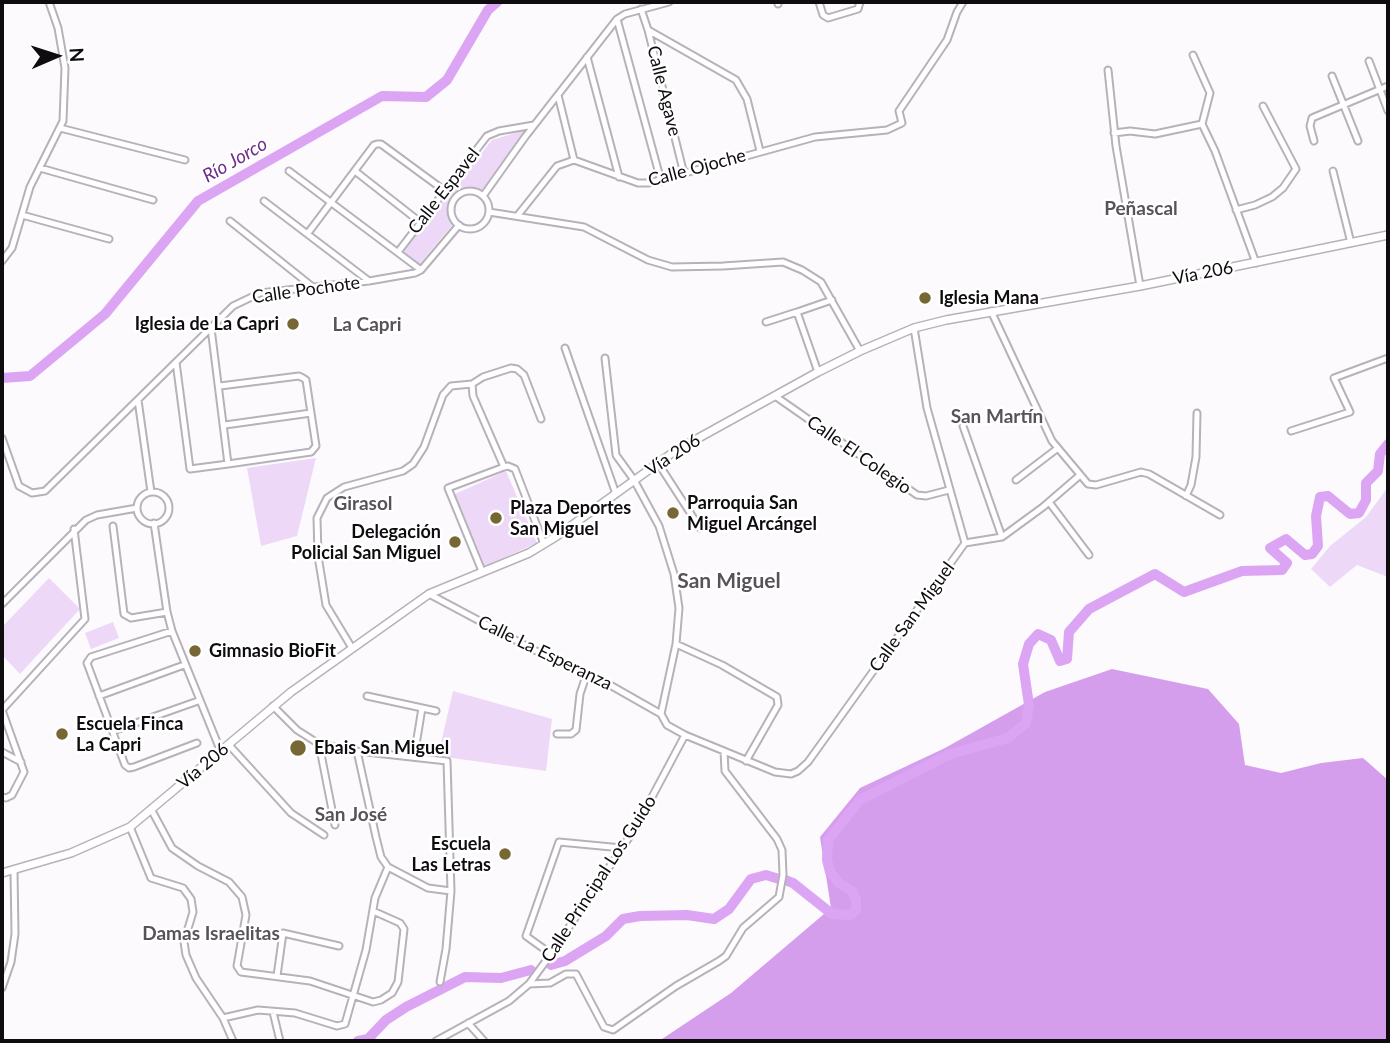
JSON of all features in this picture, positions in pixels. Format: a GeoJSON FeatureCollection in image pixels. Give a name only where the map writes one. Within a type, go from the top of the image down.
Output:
{"type":"FeatureCollection","features":[{"type":"Feature","properties":{"kind":"main road","name":"Vía 206"},"geometry":{"type":"LineString","coordinates":[[2,873],[71,853],[130,827],[273,706],[429,594],[529,553],[703,434],[860,351],[914,328],[991,311],[1140,286],[1388,235]]}},
{"type":"Feature","properties":{"kind":"street"},"geometry":{"type":"LineString","coordinates":[[2,261],[12,248],[30,187],[63,121],[65,68],[58,28],[49,2]]}},
{"type":"Feature","properties":{"kind":"street"},"geometry":{"type":"LineString","coordinates":[[482,195],[617,19],[669,2]]}},
{"type":"Feature","properties":{"kind":"street"},"geometry":{"type":"LineString","coordinates":[[819,2],[822,15],[828,18],[858,9],[859,2]]}},
{"type":"Feature","properties":{"kind":"street","name":"Calle Ojoche"},"geometry":{"type":"LineString","coordinates":[[574,160],[638,183],[661,181],[815,137],[887,130],[902,123],[899,111],[947,40],[963,2]]}},
{"type":"Feature","properties":{"kind":"street","name":"Calle Agave"},"geometry":{"type":"LineString","coordinates":[[641,9],[684,174]]}},
{"type":"Feature","properties":{"kind":"street"},"geometry":{"type":"LineString","coordinates":[[617,19],[661,181]]}},
{"type":"Feature","properties":{"kind":"street"},"geometry":{"type":"LineString","coordinates":[[648,30],[736,80],[747,99],[760,151]]}},
{"type":"Feature","properties":{"kind":"street"},"geometry":{"type":"LineString","coordinates":[[1193,55],[1210,93],[1202,124],[1215,151],[1256,262]]}},
{"type":"Feature","properties":{"kind":"street"},"geometry":{"type":"LineString","coordinates":[[587,57],[619,177]]}},
{"type":"Feature","properties":{"kind":"street"},"geometry":{"type":"LineString","coordinates":[[1369,61],[1388,111]]}},
{"type":"Feature","properties":{"kind":"street"},"geometry":{"type":"LineString","coordinates":[[1108,70],[1114,133],[1140,286]]}},
{"type":"Feature","properties":{"kind":"street"},"geometry":{"type":"LineString","coordinates":[[1332,76],[1359,141]]}},
{"type":"Feature","properties":{"kind":"street"},"geometry":{"type":"LineString","coordinates":[[1314,141],[1310,126],[1312,118],[1388,86]]}},
{"type":"Feature","properties":{"kind":"street"},"geometry":{"type":"LineString","coordinates":[[518,215],[557,166],[574,160],[558,95]]}},
{"type":"Feature","properties":{"kind":"street"},"geometry":{"type":"LineString","coordinates":[[1236,210],[1272,197],[1283,188],[1296,169],[1263,106]]}},
{"type":"Feature","properties":{"kind":"street"},"geometry":{"type":"LineString","coordinates":[[1114,133],[1130,131],[1155,134],[1202,124]]}},
{"type":"Feature","properties":{"kind":"street","name":"Calle Espavel"},"geometry":{"type":"LineString","coordinates":[[398,252],[487,136],[499,131],[534,125]]}},
{"type":"Feature","properties":{"kind":"street"},"geometry":{"type":"LineString","coordinates":[[60,128],[185,160]]}},
{"type":"Feature","properties":{"kind":"street"},"geometry":{"type":"LineString","coordinates":[[308,233],[374,145],[381,144],[445,191]]}},
{"type":"Feature","properties":{"kind":"street"},"geometry":{"type":"LineString","coordinates":[[40,168],[153,200]]}},
{"type":"Feature","properties":{"kind":"street"},"geometry":{"type":"LineString","coordinates":[[355,171],[421,222]]}},
{"type":"Feature","properties":{"kind":"street"},"geometry":{"type":"LineString","coordinates":[[1333,171],[1351,243]]}},
{"type":"Feature","properties":{"kind":"street"},"geometry":{"type":"LineString","coordinates":[[289,172],[421,270],[459,225]]}},
{"type":"Feature","properties":{"kind":"street"},"geometry":{"type":"LineString","coordinates":[[465,192],[477,192],[486,200],[489,212],[479,227],[466,229],[459,225],[452,211],[455,199],[465,192]]}},
{"type":"Feature","properties":{"kind":"street"},"geometry":{"type":"LineString","coordinates":[[264,201],[369,281]]}},
{"type":"Feature","properties":{"kind":"street"},"geometry":{"type":"LineString","coordinates":[[489,212],[584,227],[648,260],[672,267],[783,262],[821,282],[860,351]]}},
{"type":"Feature","properties":{"kind":"street"},"geometry":{"type":"LineString","coordinates":[[22,215],[109,239]]}},
{"type":"Feature","properties":{"kind":"street"},"geometry":{"type":"LineString","coordinates":[[230,221],[314,288]]}},
{"type":"Feature","properties":{"kind":"street","name":"Calle Pochote"},"geometry":{"type":"LineString","coordinates":[[2,438],[19,486],[38,493],[45,491],[233,306],[260,293],[369,281],[409,275],[421,270]]}},
{"type":"Feature","properties":{"kind":"street"},"geometry":{"type":"LineString","coordinates":[[766,322],[832,300]]}},
{"type":"Feature","properties":{"kind":"street"},"geometry":{"type":"LineString","coordinates":[[991,311],[1052,441],[1079,476],[1088,484],[1096,485],[1141,472],[1149,474],[1220,515]]}},
{"type":"Feature","properties":{"kind":"street"},"geometry":{"type":"LineString","coordinates":[[797,312],[818,372]]}},
{"type":"Feature","properties":{"kind":"street"},"geometry":{"type":"LineString","coordinates":[[211,327],[228,464]]}},
{"type":"Feature","properties":{"kind":"street","name":"Calle San Miguel"},"geometry":{"type":"LineString","coordinates":[[685,736],[783,774],[798,771],[808,762],[965,543],[927,408],[914,328]]}},
{"type":"Feature","properties":{"kind":"street"},"geometry":{"type":"LineString","coordinates":[[565,348],[616,495]]}},
{"type":"Feature","properties":{"kind":"street"},"geometry":{"type":"LineString","coordinates":[[605,358],[616,455],[634,480],[660,526],[668,549],[679,608],[676,644],[660,714],[667,725],[685,736]]}},
{"type":"Feature","properties":{"kind":"street"},"geometry":{"type":"LineString","coordinates":[[1291,431],[1350,412],[1334,378],[1388,358]]}},
{"type":"Feature","properties":{"kind":"street"},"geometry":{"type":"LineString","coordinates":[[176,362],[190,469],[311,452],[316,446],[306,380],[299,376],[220,386]]}},
{"type":"Feature","properties":{"kind":"street"},"geometry":{"type":"LineString","coordinates":[[352,648],[326,605],[318,556],[317,518],[327,498],[337,491],[403,471],[413,464],[425,447],[446,390],[451,386],[472,384],[483,377],[511,368],[521,371],[541,419]]}},
{"type":"Feature","properties":{"kind":"street"},"geometry":{"type":"LineString","coordinates":[[472,384],[473,396],[504,467]]}},
{"type":"Feature","properties":{"kind":"street","name":"Calle El Colegio"},"geometry":{"type":"LineString","coordinates":[[775,396],[917,495],[926,496],[949,490]]}},
{"type":"Feature","properties":{"kind":"street"},"geometry":{"type":"LineString","coordinates":[[138,400],[150,492]]}},
{"type":"Feature","properties":{"kind":"street"},"geometry":{"type":"LineString","coordinates":[[225,425],[311,413]]}},
{"type":"Feature","properties":{"kind":"street"},"geometry":{"type":"LineString","coordinates":[[1186,496],[1191,485],[1196,457],[1197,413]]}},
{"type":"Feature","properties":{"kind":"street"},"geometry":{"type":"LineString","coordinates":[[963,426],[1002,537]]}},
{"type":"Feature","properties":{"kind":"street"},"geometry":{"type":"LineString","coordinates":[[1016,480],[1058,448]]}},
{"type":"Feature","properties":{"kind":"street"},"geometry":{"type":"LineString","coordinates":[[658,463],[700,527]]}},
{"type":"Feature","properties":{"kind":"street"},"geometry":{"type":"LineString","coordinates":[[482,571],[448,488],[509,466],[515,470],[544,544]]}},
{"type":"Feature","properties":{"kind":"street"},"geometry":{"type":"LineString","coordinates":[[965,543],[1002,537],[1079,476]]}},
{"type":"Feature","properties":{"kind":"street"},"geometry":{"type":"LineString","coordinates":[[150,492],[160,494],[169,506],[163,520],[154,523],[144,521],[137,508],[142,496],[150,492]]}},
{"type":"Feature","properties":{"kind":"street"},"geometry":{"type":"LineString","coordinates":[[1049,502],[1089,555]]}},
{"type":"Feature","properties":{"kind":"street"},"geometry":{"type":"LineString","coordinates":[[2,604],[74,529],[97,515],[137,508]]}},
{"type":"Feature","properties":{"kind":"street"},"geometry":{"type":"LineString","coordinates":[[154,523],[172,631],[220,752]]}},
{"type":"Feature","properties":{"kind":"street"},"geometry":{"type":"LineString","coordinates":[[113,526],[124,614],[131,618],[167,612]]}},
{"type":"Feature","properties":{"kind":"street"},"geometry":{"type":"LineString","coordinates":[[2,797],[12,795],[23,776],[21,762],[2,710],[85,620],[74,529]]}},
{"type":"Feature","properties":{"kind":"street","name":"Calle La Esperanza"},"geometry":{"type":"LineString","coordinates":[[429,594],[534,650],[586,673],[660,714]]}},
{"type":"Feature","properties":{"kind":"street"},"geometry":{"type":"LineString","coordinates":[[172,631],[88,659],[87,663],[125,765],[129,768],[197,743]]}},
{"type":"Feature","properties":{"kind":"street"},"geometry":{"type":"LineString","coordinates":[[676,644],[722,665],[777,697],[778,705],[746,761]]}},
{"type":"Feature","properties":{"kind":"street"},"geometry":{"type":"LineString","coordinates":[[99,696],[184,665]]}},
{"type":"Feature","properties":{"kind":"street"},"geometry":{"type":"LineString","coordinates":[[557,734],[571,734],[576,730],[580,694],[586,673]]}},
{"type":"Feature","properties":{"kind":"street"},"geometry":{"type":"LineString","coordinates":[[366,696],[436,711]]}},
{"type":"Feature","properties":{"kind":"street"},"geometry":{"type":"LineString","coordinates":[[113,731],[198,701]]}},
{"type":"Feature","properties":{"kind":"street"},"geometry":{"type":"LineString","coordinates":[[273,706],[297,730],[319,744],[447,761],[451,891],[440,982]]}},
{"type":"Feature","properties":{"kind":"street"},"geometry":{"type":"LineString","coordinates":[[414,757],[422,708]]}},
{"type":"Feature","properties":{"kind":"street","name":"Calle Principal Los Guido"},"geometry":{"type":"LineString","coordinates":[[436,1041],[509,1001],[529,984],[636,827],[685,736]]}},
{"type":"Feature","properties":{"kind":"street"},"geometry":{"type":"LineString","coordinates":[[319,744],[335,825]]}},
{"type":"Feature","properties":{"kind":"street"},"geometry":{"type":"LineString","coordinates":[[229,745],[290,813],[324,835]]}},
{"type":"Feature","properties":{"kind":"street"},"geometry":{"type":"LineString","coordinates":[[357,751],[381,857],[388,867],[428,888],[451,891]]}},
{"type":"Feature","properties":{"kind":"street"},"geometry":{"type":"LineString","coordinates":[[529,984],[550,983],[566,974],[576,974],[604,1027],[613,1030],[665,993],[726,956],[743,928],[779,897],[783,876],[782,850],[777,839],[725,771],[724,751]]}},
{"type":"Feature","properties":{"kind":"street"},"geometry":{"type":"LineString","coordinates":[[2,752],[21,762]]}},
{"type":"Feature","properties":{"kind":"street"},"geometry":{"type":"LineString","coordinates":[[151,809],[172,848],[198,866],[229,882],[242,897],[246,915],[237,966],[241,972],[310,981],[373,1002],[381,1000],[392,993],[398,982],[403,926],[373,911]]}},
{"type":"Feature","properties":{"kind":"street"},"geometry":{"type":"LineString","coordinates":[[130,827],[151,878],[183,888],[191,899],[193,912],[184,949],[196,978],[223,1018],[233,1041]]}},
{"type":"Feature","properties":{"kind":"street"},"geometry":{"type":"LineString","coordinates":[[551,954],[526,936],[559,842],[622,848]]}},
{"type":"Feature","properties":{"kind":"street"},"geometry":{"type":"LineString","coordinates":[[223,1018],[251,1011],[295,1013],[340,1027],[345,1024],[366,950],[375,898],[388,867]]}},
{"type":"Feature","properties":{"kind":"street"},"geometry":{"type":"LineString","coordinates":[[2,988],[11,962],[15,933],[14,871]]}},
{"type":"Feature","properties":{"kind":"street"},"geometry":{"type":"LineString","coordinates":[[277,976],[283,933],[339,946]]}},
{"type":"Feature","properties":{"kind":"street"},"geometry":{"type":"LineString","coordinates":[[272,1012],[280,1041]]}},
{"type":"Feature","properties":{"kind":"street"},"geometry":{"type":"LineString","coordinates":[[468,1023],[484,1041]]}},
{"type":"Feature","properties":{"kind":"shaded area"},"geometry":{"type":"Polygon","coordinates":[[[525,130],[481,191],[472,188],[456,192],[449,206],[453,224],[418,266],[402,253],[492,140],[525,130]]]}},
{"type":"Feature","properties":{"kind":"shaded area"},"geometry":{"type":"Polygon","coordinates":[[[316,458],[297,536],[261,546],[247,468],[316,458]]]}},
{"type":"Feature","properties":{"kind":"shaded area","name":"Plaza Deportes San Miguel"},"geometry":{"type":"Polygon","coordinates":[[[506,471],[537,543],[485,566],[455,494],[506,471]]]}},
{"type":"Feature","properties":{"kind":"shaded area"},"geometry":{"type":"Polygon","coordinates":[[[1388,487],[1388,577],[1357,565],[1330,587],[1311,569],[1330,546],[1366,517],[1388,487]]]}},
{"type":"Feature","properties":{"kind":"shaded area"},"geometry":{"type":"Polygon","coordinates":[[[49,578],[80,609],[20,674],[2,655],[2,627],[49,578]]]}},
{"type":"Feature","properties":{"kind":"shaded area"},"geometry":{"type":"Polygon","coordinates":[[[113,622],[119,638],[91,649],[85,633],[113,622]]]}},
{"type":"Feature","properties":{"kind":"shaded area"},"geometry":{"type":"Polygon","coordinates":[[[1112,669],[1208,689],[1239,724],[1245,765],[1281,773],[1321,763],[1363,758],[1388,780],[1388,1041],[659,1041],[731,993],[831,908],[820,837],[860,788],[945,748],[1045,692],[1112,669]]]}},
{"type":"Feature","properties":{"kind":"shaded area"},"geometry":{"type":"Polygon","coordinates":[[[453,691],[552,719],[546,771],[438,756],[453,691]]]}},
{"type":"Feature","properties":{"kind":"waterway","name":"Río Jorco"},"geometry":{"type":"LineString","coordinates":[[2,378],[30,376],[105,314],[198,201],[382,96],[426,97],[447,80],[488,10],[497,2]]}},
{"type":"Feature","properties":{"kind":"waterway"},"geometry":{"type":"LineString","coordinates":[[785,880],[793,883],[832,914],[850,915],[856,910],[856,899],[852,891],[839,883],[830,872],[827,860],[828,840],[860,800],[950,754],[1008,738],[1026,723],[1029,705],[1023,664],[1029,644],[1038,634],[1051,640],[1060,661],[1067,659],[1069,632],[1089,609],[1155,574],[1184,592],[1242,571],[1282,570],[1287,563],[1270,548],[1286,539],[1305,555],[1312,554],[1318,546],[1316,516],[1320,497],[1328,496],[1350,514],[1359,513],[1366,500],[1366,483],[1378,471],[1380,454],[1388,444]]}},
{"type":"Feature","properties":{"kind":"waterway"},"geometry":{"type":"LineString","coordinates":[[551,965],[565,961],[606,936],[623,919],[687,915],[714,919],[729,909],[751,879],[766,875],[779,879]]}},
{"type":"Feature","properties":{"kind":"waterway"},"geometry":{"type":"LineString","coordinates":[[358,1041],[368,1039],[386,1020],[406,1007],[465,977],[501,978],[531,970]]}},
{"type":"Feature","properties":{"kind":"place","name":"Iglesia Mana"},"geometry":{"type":"Point","coordinates":[925,298]}},
{"type":"Feature","properties":{"kind":"place","name":"Iglesia de La Capri"},"geometry":{"type":"Point","coordinates":[293,324]}},
{"type":"Feature","properties":{"kind":"place","name":"Parroquia San Miguel Arcángel"},"geometry":{"type":"Point","coordinates":[673,513]}},
{"type":"Feature","properties":{"kind":"place","name":"Plaza Deportes San Miguel"},"geometry":{"type":"Point","coordinates":[496,518]}},
{"type":"Feature","properties":{"kind":"place","name":"Delegación Policial San Miguel"},"geometry":{"type":"Point","coordinates":[455,542]}},
{"type":"Feature","properties":{"kind":"place","name":"Gimnasio BioFit"},"geometry":{"type":"Point","coordinates":[195,651]}},
{"type":"Feature","properties":{"kind":"place","name":"Escuela Finca La Capri"},"geometry":{"type":"Point","coordinates":[62,734]}},
{"type":"Feature","properties":{"kind":"place","name":"Ebais San Miguel"},"geometry":{"type":"Point","coordinates":[298,748]}},
{"type":"Feature","properties":{"kind":"place","name":"Escuela Las Letras"},"geometry":{"type":"Point","coordinates":[505,854]}},
{"type":"Feature","properties":{"kind":"district","name":"Peñascal"},"geometry":{"type":"Point","coordinates":[1141,209]}},
{"type":"Feature","properties":{"kind":"district","name":"La Capri"},"geometry":{"type":"Point","coordinates":[367,325]}},
{"type":"Feature","properties":{"kind":"district","name":"San Martín"},"geometry":{"type":"Point","coordinates":[997,417]}},
{"type":"Feature","properties":{"kind":"district","name":"Girasol"},"geometry":{"type":"Point","coordinates":[363,504]}},
{"type":"Feature","properties":{"kind":"district","name":"San Miguel"},"geometry":{"type":"Point","coordinates":[729,581]}},
{"type":"Feature","properties":{"kind":"district","name":"San José"},"geometry":{"type":"Point","coordinates":[351,815]}},
{"type":"Feature","properties":{"kind":"district","name":"Damas Israelitas"},"geometry":{"type":"Point","coordinates":[211,934]}}]}
